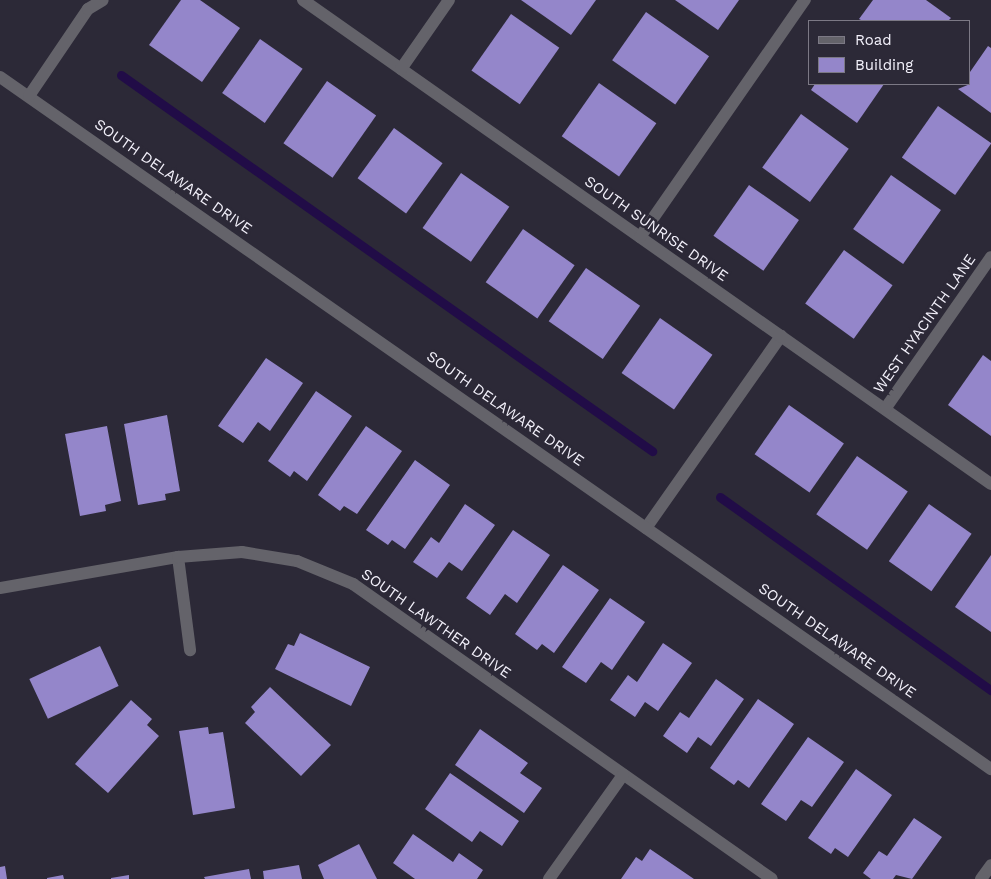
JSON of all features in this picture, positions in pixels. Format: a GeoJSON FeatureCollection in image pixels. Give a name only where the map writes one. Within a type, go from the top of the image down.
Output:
{"type":"FeatureCollection","features":[{"type":"Feature","properties":{"kind":"street"},"geometry":{"type":"LineString","coordinates":[[29,96],[88,5],[103,0]]}},
{"type":"Feature","properties":{"kind":"street","name":"SOUTH SUNRISE DRIVE"},"geometry":{"type":"LineString","coordinates":[[303,0],[991,484]]}},
{"type":"Feature","properties":{"kind":"street"},"geometry":{"type":"LineString","coordinates":[[401,69],[449,0]]}},
{"type":"Feature","properties":{"kind":"street"},"geometry":{"type":"LineString","coordinates":[[640,237],[805,0]]}},
{"type":"Feature","properties":{"kind":"street","name":"SOUTH DELAWARE DRIVE"},"geometry":{"type":"LineString","coordinates":[[0,77],[991,768]]}},
{"type":"Feature","properties":{"kind":"street","name":"WEST HYACINTH LANE"},"geometry":{"type":"LineString","coordinates":[[885,409],[991,257]]}},
{"type":"Feature","properties":{"kind":"street"},"geometry":{"type":"LineString","coordinates":[[646,528],[781,336]]}},
{"type":"Feature","properties":{"kind":"street","name":"SOUTH LAWTHER DRIVE"},"geometry":{"type":"LineString","coordinates":[[0,588],[178,557],[242,552],[297,561],[353,584],[772,879]]}},
{"type":"Feature","properties":{"kind":"street"},"geometry":{"type":"LineString","coordinates":[[178,557],[190,650]]}},
{"type":"Feature","properties":{"kind":"street"},"geometry":{"type":"LineString","coordinates":[[549,879],[623,775]]}},
{"type":"Feature","properties":{"kind":"street"},"geometry":{"type":"LineString","coordinates":[[981,879],[991,865]]}},
{"type":"Feature","properties":{"kind":"building"},"geometry":{"type":"Polygon","coordinates":[[[181,0],[200,0],[240,28],[202,82],[149,45],[181,0]]]}},
{"type":"Feature","properties":{"kind":"building"},"geometry":{"type":"Polygon","coordinates":[[[521,0],[596,0],[571,35],[521,0]]]}},
{"type":"Feature","properties":{"kind":"building"},"geometry":{"type":"Polygon","coordinates":[[[675,0],[739,0],[718,30],[675,0]]]}},
{"type":"Feature","properties":{"kind":"building"},"geometry":{"type":"Polygon","coordinates":[[[873,0],[926,0],[951,18],[949,20],[859,19],[873,0]]]}},
{"type":"Feature","properties":{"kind":"building"},"geometry":{"type":"Polygon","coordinates":[[[646,12],[709,56],[675,104],[612,60],[646,12]]]}},
{"type":"Feature","properties":{"kind":"building"},"geometry":{"type":"Polygon","coordinates":[[[511,14],[559,48],[520,104],[471,71],[511,14]]]}},
{"type":"Feature","properties":{"kind":"building"},"geometry":{"type":"Polygon","coordinates":[[[260,39],[303,69],[265,123],[222,93],[260,39]]]}},
{"type":"Feature","properties":{"kind":"building"},"geometry":{"type":"Polygon","coordinates":[[[988,46],[991,48],[991,113],[958,89],[971,85],[971,71],[988,46]]]}},
{"type":"Feature","properties":{"kind":"building"},"geometry":{"type":"Polygon","coordinates":[[[327,81],[376,115],[333,178],[283,143],[327,81]]]}},
{"type":"Feature","properties":{"kind":"building"},"geometry":{"type":"Polygon","coordinates":[[[599,83],[656,123],[619,176],[562,136],[599,83]]]}},
{"type":"Feature","properties":{"kind":"building"},"geometry":{"type":"Polygon","coordinates":[[[814,85],[883,85],[857,123],[811,90],[814,85]]]}},
{"type":"Feature","properties":{"kind":"building"},"geometry":{"type":"Polygon","coordinates":[[[938,106],[991,143],[955,195],[902,158],[938,106]]]}},
{"type":"Feature","properties":{"kind":"building"},"geometry":{"type":"Polygon","coordinates":[[[801,114],[849,149],[810,202],[762,167],[801,114]]]}},
{"type":"Feature","properties":{"kind":"building"},"geometry":{"type":"Polygon","coordinates":[[[394,128],[443,163],[406,213],[358,178],[394,128]]]}},
{"type":"Feature","properties":{"kind":"building"},"geometry":{"type":"Polygon","coordinates":[[[461,173],[509,207],[471,262],[423,228],[461,173]]]}},
{"type":"Feature","properties":{"kind":"building"},"geometry":{"type":"Polygon","coordinates":[[[891,175],[941,210],[903,264],[853,229],[891,175]]]}},
{"type":"Feature","properties":{"kind":"building"},"geometry":{"type":"Polygon","coordinates":[[[749,185],[799,220],[763,271],[713,236],[749,185]]]}},
{"type":"Feature","properties":{"kind":"building"},"geometry":{"type":"Polygon","coordinates":[[[523,229],[575,265],[537,318],[486,282],[523,229]]]}},
{"type":"Feature","properties":{"kind":"building"},"geometry":{"type":"Polygon","coordinates":[[[844,250],[893,285],[854,339],[805,303],[844,250]]]}},
{"type":"Feature","properties":{"kind":"building"},"geometry":{"type":"Polygon","coordinates":[[[586,268],[640,306],[603,359],[549,321],[586,268]]]}},
{"type":"Feature","properties":{"kind":"building"},"geometry":{"type":"Polygon","coordinates":[[[660,318],[712,355],[674,410],[622,373],[660,318]]]}},
{"type":"Feature","properties":{"kind":"building"},"geometry":{"type":"Polygon","coordinates":[[[983,355],[991,361],[991,436],[948,405],[983,355]]]}},
{"type":"Feature","properties":{"kind":"building"},"geometry":{"type":"Polygon","coordinates":[[[266,358],[303,383],[270,431],[258,422],[243,443],[218,426],[266,358]]]}},
{"type":"Feature","properties":{"kind":"building"},"geometry":{"type":"Polygon","coordinates":[[[316,391],[352,416],[307,481],[294,471],[290,477],[268,461],[316,391]]]}},
{"type":"Feature","properties":{"kind":"building"},"geometry":{"type":"Polygon","coordinates":[[[789,405],[844,443],[809,493],[755,454],[789,405]]]}},
{"type":"Feature","properties":{"kind":"building"},"geometry":{"type":"Polygon","coordinates":[[[167,415],[180,491],[165,494],[166,500],[138,505],[124,424],[167,415]]]}},
{"type":"Feature","properties":{"kind":"building"},"geometry":{"type":"Polygon","coordinates":[[[107,426],[121,501],[105,505],[106,511],[80,516],[65,434],[107,426]]]}},
{"type":"Feature","properties":{"kind":"building"},"geometry":{"type":"Polygon","coordinates":[[[366,426],[402,451],[357,514],[344,506],[340,511],[318,495],[366,426]]]}},
{"type":"Feature","properties":{"kind":"building"},"geometry":{"type":"Polygon","coordinates":[[[857,456],[908,492],[867,550],[816,514],[857,456]]]}},
{"type":"Feature","properties":{"kind":"building"},"geometry":{"type":"Polygon","coordinates":[[[415,460],[450,485],[405,549],[392,540],[388,545],[366,530],[415,460]]]}},
{"type":"Feature","properties":{"kind":"building"},"geometry":{"type":"Polygon","coordinates":[[[465,504],[495,525],[462,571],[449,562],[437,578],[413,562],[431,537],[439,543],[465,504]]]}},
{"type":"Feature","properties":{"kind":"building"},"geometry":{"type":"Polygon","coordinates":[[[929,504],[972,534],[931,591],[889,561],[929,504]]]}},
{"type":"Feature","properties":{"kind":"building"},"geometry":{"type":"Polygon","coordinates":[[[513,530],[550,555],[517,603],[505,594],[490,615],[466,598],[513,530]]]}},
{"type":"Feature","properties":{"kind":"building"},"geometry":{"type":"Polygon","coordinates":[[[991,555],[991,632],[955,607],[991,555]]]}},
{"type":"Feature","properties":{"kind":"building"},"geometry":{"type":"Polygon","coordinates":[[[563,565],[599,590],[554,653],[542,644],[537,650],[515,634],[563,565]]]}},
{"type":"Feature","properties":{"kind":"building"},"geometry":{"type":"Polygon","coordinates":[[[610,598],[645,622],[612,670],[601,662],[586,683],[562,667],[610,598]]]}},
{"type":"Feature","properties":{"kind":"building"},"geometry":{"type":"Polygon","coordinates":[[[300,633],[370,667],[351,706],[275,669],[288,644],[294,646],[300,633]]]}},
{"type":"Feature","properties":{"kind":"building"},"geometry":{"type":"Polygon","coordinates":[[[663,643],[692,663],[658,711],[645,702],[635,717],[610,700],[628,675],[637,682],[663,643]]]}},
{"type":"Feature","properties":{"kind":"building"},"geometry":{"type":"Polygon","coordinates":[[[100,646],[119,686],[48,719],[29,679],[100,646]]]}},
{"type":"Feature","properties":{"kind":"building"},"geometry":{"type":"Polygon","coordinates":[[[716,679],[744,699],[711,746],[698,737],[687,753],[663,736],[680,712],[689,718],[716,679]]]}},
{"type":"Feature","properties":{"kind":"building"},"geometry":{"type":"Polygon","coordinates":[[[270,687],[331,745],[301,776],[245,723],[255,712],[251,707],[270,687]]]}},
{"type":"Feature","properties":{"kind":"building"},"geometry":{"type":"Polygon","coordinates":[[[758,699],[794,724],[749,788],[738,780],[734,785],[710,768],[758,699]]]}},
{"type":"Feature","properties":{"kind":"building"},"geometry":{"type":"Polygon","coordinates":[[[131,700],[152,719],[147,725],[159,736],[108,793],[75,764],[131,700]]]}},
{"type":"Feature","properties":{"kind":"building"},"geometry":{"type":"Polygon","coordinates":[[[208,727],[209,734],[223,732],[235,808],[193,815],[179,731],[208,727]]]}},
{"type":"Feature","properties":{"kind":"building"},"geometry":{"type":"Polygon","coordinates":[[[480,729],[528,763],[520,773],[542,788],[524,813],[455,765],[480,729]]]}},
{"type":"Feature","properties":{"kind":"building"},"geometry":{"type":"Polygon","coordinates":[[[808,737],[844,762],[812,807],[801,800],[786,821],[761,804],[808,737]]]}},
{"type":"Feature","properties":{"kind":"building"},"geometry":{"type":"Polygon","coordinates":[[[856,769],[892,795],[848,857],[835,848],[831,854],[808,838],[856,769]]]}},
{"type":"Feature","properties":{"kind":"building"},"geometry":{"type":"Polygon","coordinates":[[[450,773],[519,821],[502,846],[480,831],[472,842],[425,809],[450,773]]]}},
{"type":"Feature","properties":{"kind":"building"},"geometry":{"type":"Polygon","coordinates":[[[914,818],[942,837],[912,879],[896,875],[893,879],[871,879],[863,873],[879,851],[887,856],[914,818]]]}},
{"type":"Feature","properties":{"kind":"building"},"geometry":{"type":"Polygon","coordinates":[[[413,834],[453,862],[459,853],[483,870],[477,879],[415,879],[393,863],[413,834]]]}},
{"type":"Feature","properties":{"kind":"building"},"geometry":{"type":"Polygon","coordinates":[[[359,844],[377,879],[324,879],[318,865],[359,844]]]}},
{"type":"Feature","properties":{"kind":"building"},"geometry":{"type":"Polygon","coordinates":[[[650,849],[694,879],[621,879],[636,857],[642,861],[650,849]]]}},
{"type":"Feature","properties":{"kind":"building"},"geometry":{"type":"Polygon","coordinates":[[[299,865],[302,879],[264,879],[263,871],[299,865]]]}},
{"type":"Feature","properties":{"kind":"building"},"geometry":{"type":"Polygon","coordinates":[[[5,866],[7,879],[0,879],[0,867],[5,866]]]}},
{"type":"Feature","properties":{"kind":"building"},"geometry":{"type":"Polygon","coordinates":[[[249,869],[251,879],[205,879],[204,877],[249,869]]]}},
{"type":"Feature","properties":{"kind":"building"},"geometry":{"type":"Polygon","coordinates":[[[63,875],[64,879],[47,879],[47,878],[63,875]]]}},
{"type":"Feature","properties":{"kind":"building"},"geometry":{"type":"Polygon","coordinates":[[[129,875],[129,879],[111,879],[111,878],[129,875]]]}},
{"type":"Feature","properties":{"kind":"waterway"},"geometry":{"type":"LineString","coordinates":[[121,75],[652,451]]}},
{"type":"Feature","properties":{"kind":"waterway"},"geometry":{"type":"LineString","coordinates":[[720,497],[991,690]]}}]}
